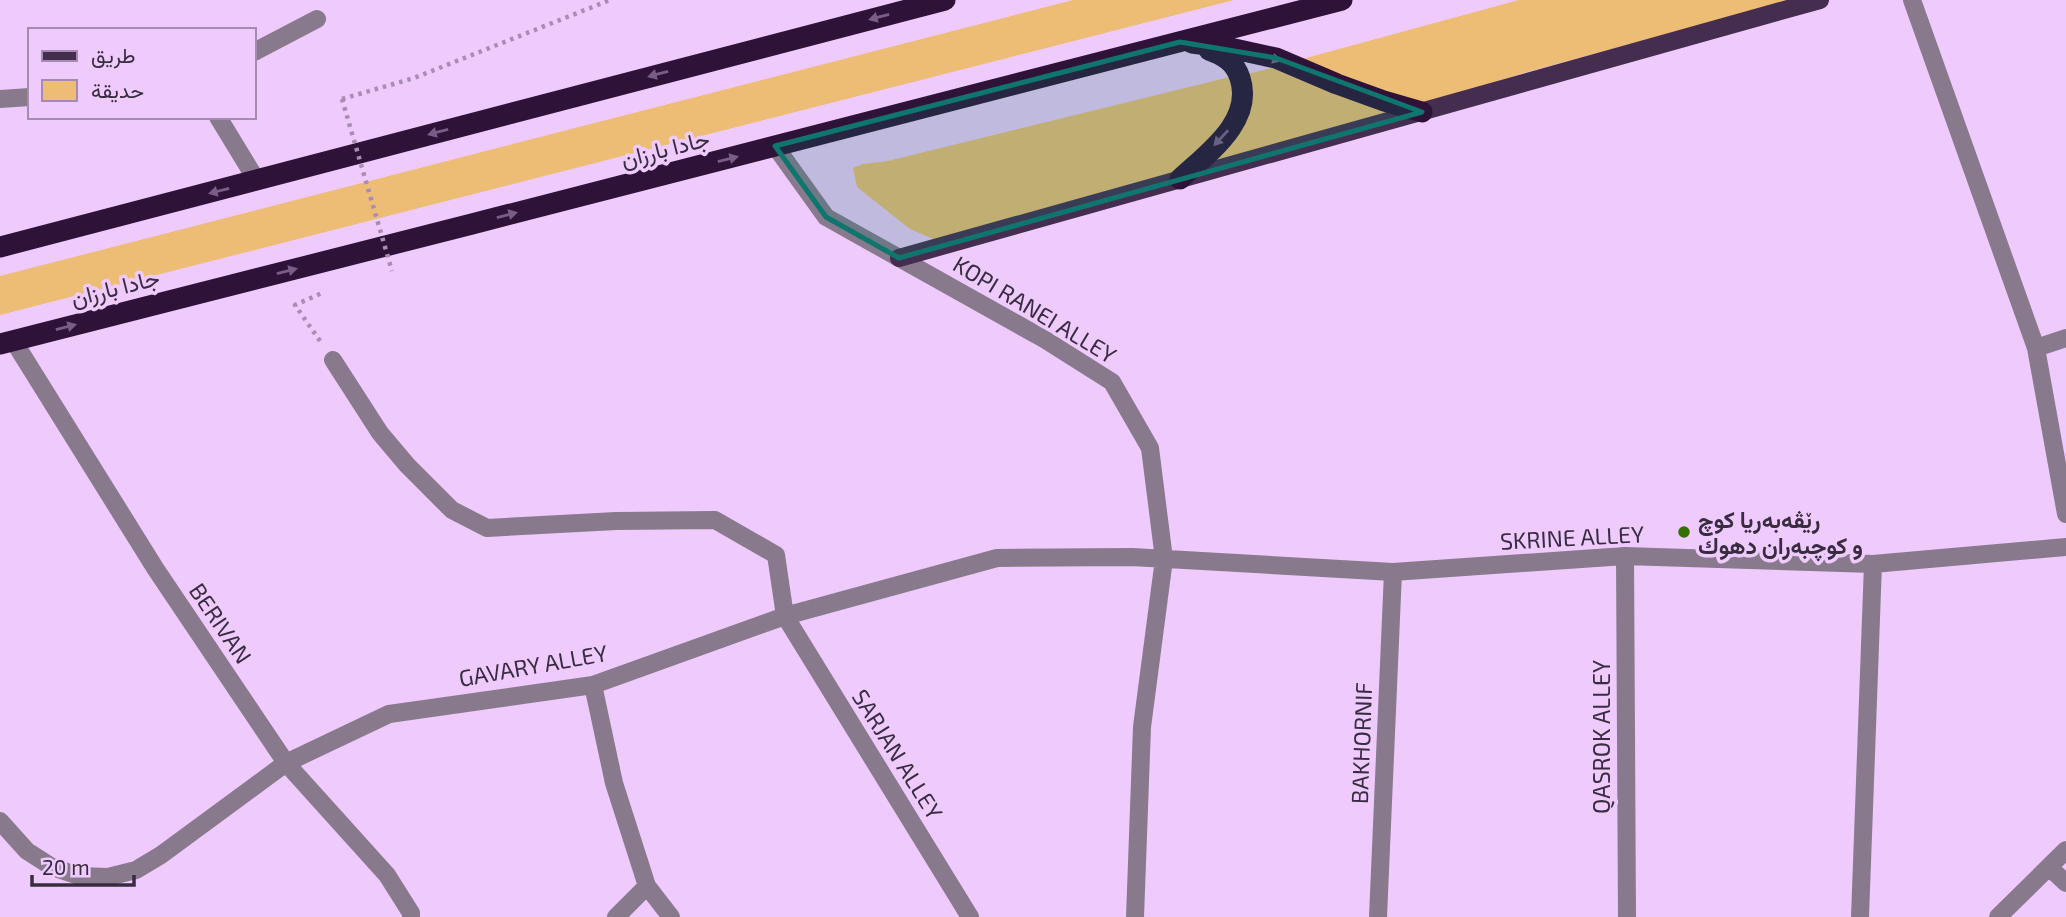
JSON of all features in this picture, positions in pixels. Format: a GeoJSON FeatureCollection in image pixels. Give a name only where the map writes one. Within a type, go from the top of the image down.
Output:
{"type":"FeatureCollection","features":[{"type":"Feature","properties":{"kind":"highway","name":"جادا بارزان"},"geometry":{"type":"LineString","coordinates":[[6,342],[1342,0]]}},
{"type":"Feature","properties":{"kind":"highway"},"geometry":{"type":"LineString","coordinates":[[0,247],[938,1]]}},
{"type":"Feature","properties":{"kind":"highway"},"geometry":{"type":"LineString","coordinates":[[1180,42],[1230,48],[1276,58],[1337,84],[1422,112]]}},
{"type":"Feature","properties":{"kind":"highway"},"geometry":{"type":"LineString","coordinates":[[1180,42],[1224,55],[1237,70],[1244,91],[1240,113],[1227,133],[1180,179]]}},
{"type":"Feature","properties":{"kind":"main road"},"geometry":{"type":"LineString","coordinates":[[898,258],[1820,0]]}},
{"type":"Feature","properties":{"kind":"street"},"geometry":{"type":"LineString","coordinates":[[1912,0],[2036,348],[2066,514]]}},
{"type":"Feature","properties":{"kind":"street"},"geometry":{"type":"LineString","coordinates":[[256,51],[317,19]]}},
{"type":"Feature","properties":{"kind":"street"},"geometry":{"type":"LineString","coordinates":[[0,99],[28,97]]}},
{"type":"Feature","properties":{"kind":"street"},"geometry":{"type":"LineString","coordinates":[[219,119],[257,181]]}},
{"type":"Feature","properties":{"kind":"street","name":"KOPI RANEI ALLEY"},"geometry":{"type":"LineString","coordinates":[[775,146],[826,217],[1044,339],[1112,382],[1150,448],[1164,559],[1142,727],[1135,917]]}},
{"type":"Feature","properties":{"kind":"street"},"geometry":{"type":"LineString","coordinates":[[2036,348],[2066,338]]}},
{"type":"Feature","properties":{"kind":"street","name":"BERIVAN"},"geometry":{"type":"LineString","coordinates":[[6,342],[286,763],[387,875],[413,916]]}},
{"type":"Feature","properties":{"kind":"street"},"geometry":{"type":"LineString","coordinates":[[333,360],[380,433],[407,465],[452,510],[487,528],[616,521],[715,520],[776,555],[785,617]]}},
{"type":"Feature","properties":{"kind":"street","name":"SKRINE ALLEY"},"geometry":{"type":"LineString","coordinates":[[1164,559],[1393,572],[1625,556],[1873,564],[2066,547]]}},
{"type":"Feature","properties":{"kind":"street","name":"QASROK ALLEY"},"geometry":{"type":"LineString","coordinates":[[1625,556],[1627,917]]}},
{"type":"Feature","properties":{"kind":"street","name":"GAVARY ALLEY"},"geometry":{"type":"LineString","coordinates":[[0,821],[27,851],[52,867],[79,876],[108,877],[136,870],[161,855],[286,763],[389,714],[593,685],[785,617],[997,558],[1164,559]]}},
{"type":"Feature","properties":{"kind":"street"},"geometry":{"type":"LineString","coordinates":[[1860,917],[1873,564]]}},
{"type":"Feature","properties":{"kind":"street","name":"BAKHORNIF"},"geometry":{"type":"LineString","coordinates":[[1378,917],[1393,572]]}},
{"type":"Feature","properties":{"kind":"street","name":"SARJAN ALLEY"},"geometry":{"type":"LineString","coordinates":[[785,617],[970,917]]}},
{"type":"Feature","properties":{"kind":"street"},"geometry":{"type":"LineString","coordinates":[[593,685],[614,783],[647,886],[671,917]]}},
{"type":"Feature","properties":{"kind":"street"},"geometry":{"type":"LineString","coordinates":[[1998,917],[2066,850]]}},
{"type":"Feature","properties":{"kind":"street"},"geometry":{"type":"LineString","coordinates":[[2049,867],[2066,883]]}},
{"type":"Feature","properties":{"kind":"street"},"geometry":{"type":"LineString","coordinates":[[616,917],[647,886]]}},
{"type":"Feature","properties":{"kind":"path"},"geometry":{"type":"LineString","coordinates":[[392,271],[342,99],[414,78],[610,0]]}},
{"type":"Feature","properties":{"kind":"path"},"geometry":{"type":"LineString","coordinates":[[328,290],[295,306],[333,360]]}},
{"type":"Feature","properties":{"kind":"highlighted area"},"geometry":{"type":"Polygon","coordinates":[[[1180,42],[1276,58],[1422,112],[899,258],[826,217],[775,146],[1180,42]]]}},
{"type":"Feature","properties":{"kind":"green space"},"geometry":{"type":"Polygon","coordinates":[[[1073,0],[1234,0],[0,315],[0,276],[1073,0]]]}},
{"type":"Feature","properties":{"kind":"green space"},"geometry":{"type":"Polygon","coordinates":[[[1519,0],[1793,0],[1527,72],[1420,107],[1295,61],[1519,0]]]}},
{"type":"Feature","properties":{"kind":"green space"},"geometry":{"type":"Polygon","coordinates":[[[1282,65],[1398,110],[1192,172],[1220,145],[1244,75],[1282,65]]]}},
{"type":"Feature","properties":{"kind":"green space"},"geometry":{"type":"Polygon","coordinates":[[[1234,76],[1233,117],[1177,173],[938,241],[910,229],[857,187],[853,168],[863,164],[888,161],[1234,76]]]}},
{"type":"Feature","properties":{"kind":"place","name":"رێڤه‌به‌ریا كوچ و كوچبه‌ران دهوك"},"geometry":{"type":"Point","coordinates":[1684,532]}}]}
